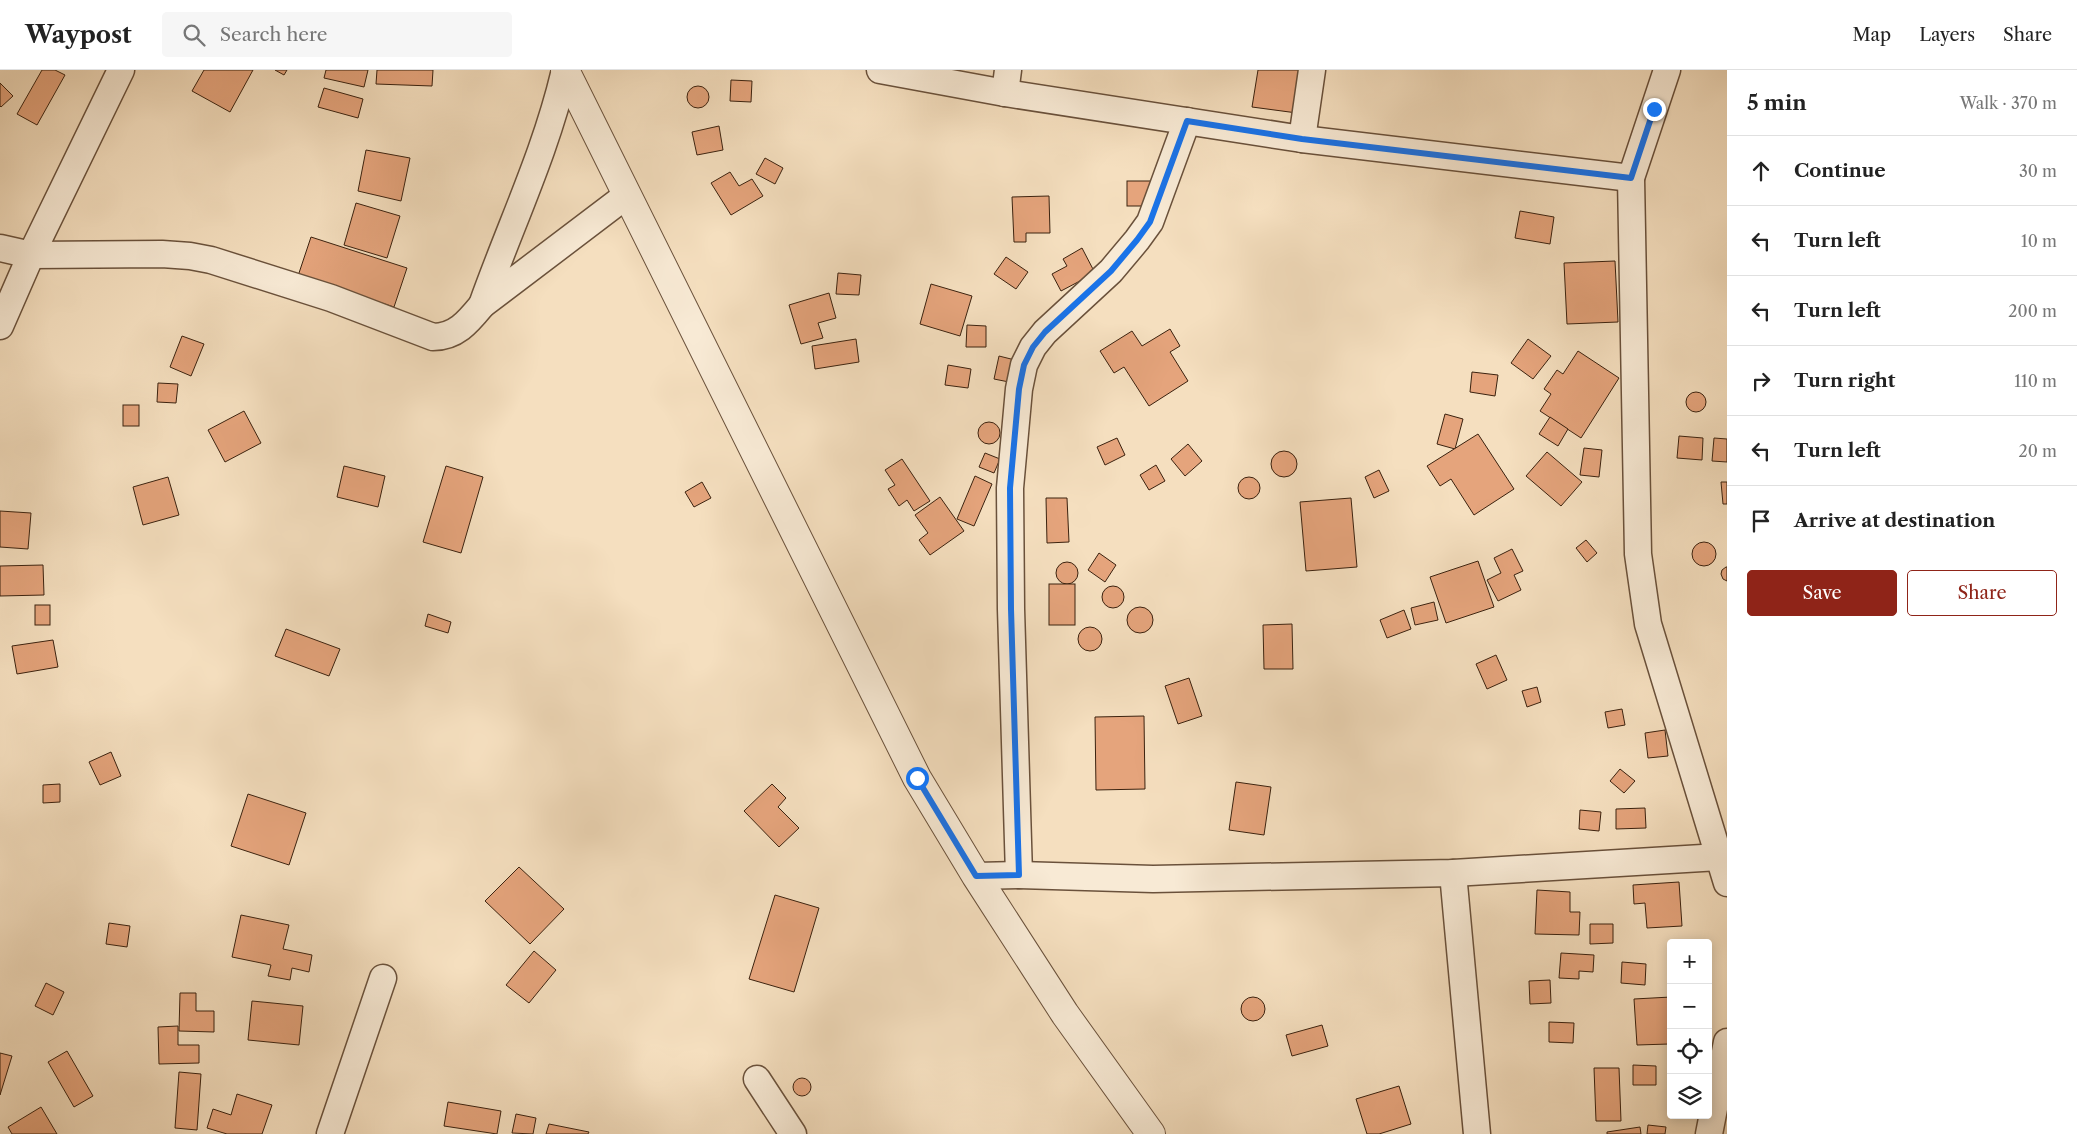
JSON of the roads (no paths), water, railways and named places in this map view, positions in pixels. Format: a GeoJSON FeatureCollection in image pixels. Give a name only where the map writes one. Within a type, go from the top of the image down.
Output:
{"type":"FeatureCollection","features":[{"type":"Feature","properties":{"kind":"street"},"geometry":{"type":"LineString","coordinates":[[0,326],[31,255],[121,70]]}},
{"type":"Feature","properties":{"kind":"street"},"geometry":{"type":"LineString","coordinates":[[482,305],[498,260],[532,178],[555,112],[565,70]]}},
{"type":"Feature","properties":{"kind":"street"},"geometry":{"type":"LineString","coordinates":[[565,70],[917,778],[976,876],[1065,1014],[1151,1134]]}},
{"type":"Feature","properties":{"kind":"street"},"geometry":{"type":"LineString","coordinates":[[880,70],[1006,81],[1187,121],[1302,139],[1631,178]]}},
{"type":"Feature","properties":{"kind":"street"},"geometry":{"type":"LineString","coordinates":[[1302,139],[1312,70]]}},
{"type":"Feature","properties":{"kind":"street"},"geometry":{"type":"LineString","coordinates":[[1667,70],[1631,178],[1638,554],[1648,624],[1727,883]]}},
{"type":"Feature","properties":{"kind":"street"},"geometry":{"type":"LineString","coordinates":[[1019,875],[1011,609],[1010,488],[1019,389],[1024,365],[1033,347],[1045,332],[1111,271],[1150,222],[1187,121]]}},
{"type":"Feature","properties":{"kind":"street"},"geometry":{"type":"LineString","coordinates":[[0,248],[31,255],[162,254],[211,260],[331,298],[433,337],[452,334],[467,322],[482,305],[627,194]]}},
{"type":"Feature","properties":{"kind":"street"},"geometry":{"type":"LineString","coordinates":[[976,876],[1153,878],[1453,874],[1719,857]]}},
{"type":"Feature","properties":{"kind":"street"},"geometry":{"type":"LineString","coordinates":[[1453,874],[1478,1134]]}},
{"type":"Feature","properties":{"kind":"street"},"geometry":{"type":"LineString","coordinates":[[330,1134],[383,978]]}},
{"type":"Feature","properties":{"kind":"street"},"geometry":{"type":"LineString","coordinates":[[1709,1134],[1727,1042]]}},
{"type":"Feature","properties":{"kind":"street"},"geometry":{"type":"LineString","coordinates":[[757,1079],[793,1134]]}}]}
